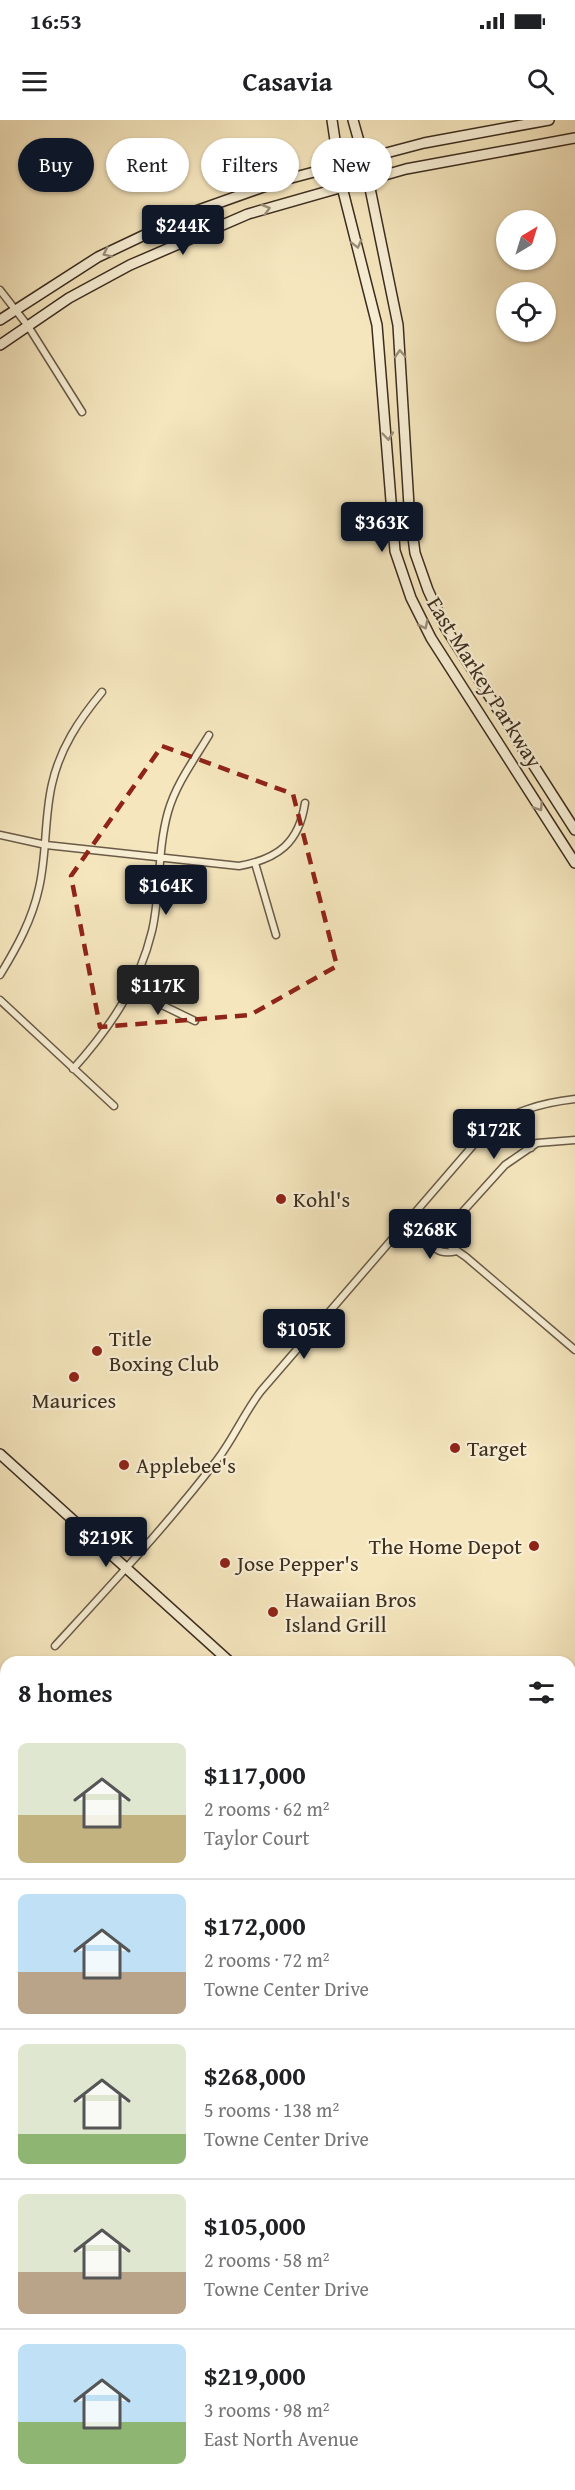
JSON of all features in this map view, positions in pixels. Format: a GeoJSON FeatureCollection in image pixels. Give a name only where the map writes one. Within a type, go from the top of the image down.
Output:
{"type":"FeatureCollection","features":[{"type":"Feature","properties":{"kind":"street","name":"East Markey Parkway"},"geometry":{"type":"LineString","coordinates":[[332,120],[334,138]]}},
{"type":"Feature","properties":{"kind":"street","name":"East Markey Parkway"},"geometry":{"type":"LineString","coordinates":[[353,120],[358,138]]}},
{"type":"Feature","properties":{"kind":"street"},"geometry":{"type":"LineString","coordinates":[[392,152],[424,143],[549,120]]}},
{"type":"Feature","properties":{"kind":"street"},"geometry":{"type":"LineString","coordinates":[[392,174],[449,160],[575,138]]}},
{"type":"Feature","properties":{"kind":"street"},"geometry":{"type":"LineString","coordinates":[[0,320],[98,257],[193,212],[311,172]]}},
{"type":"Feature","properties":{"kind":"street"},"geometry":{"type":"LineString","coordinates":[[0,345],[79,293],[130,265],[248,214],[325,192]]}},
{"type":"Feature","properties":{"kind":"street","name":"East Markey Parkway"},"geometry":{"type":"LineString","coordinates":[[343,192],[377,325],[396,551],[411,598],[431,638],[575,863]]}},
{"type":"Feature","properties":{"kind":"street","name":"East Markey Parkway"},"geometry":{"type":"LineString","coordinates":[[370,192],[398,325],[409,506],[415,553],[428,590],[445,627],[575,830]]}},
{"type":"Feature","properties":{"kind":"street"},"geometry":{"type":"LineString","coordinates":[[0,290],[82,412]]}},
{"type":"Feature","properties":{"kind":"street"},"geometry":{"type":"LineString","coordinates":[[0,975],[28,924],[39,891],[51,785],[61,753],[78,723],[102,692]]}},
{"type":"Feature","properties":{"kind":"street"},"geometry":{"type":"LineString","coordinates":[[73,1069],[100,1038],[131,990],[152,930],[159,859],[168,813],[174,796],[209,735]]}},
{"type":"Feature","properties":{"kind":"street"},"geometry":{"type":"LineString","coordinates":[[0,836],[46,845],[159,859],[224,865],[255,863],[276,854],[292,838],[300,827],[305,803]]}},
{"type":"Feature","properties":{"kind":"street"},"geometry":{"type":"LineString","coordinates":[[255,863],[276,934]]}},
{"type":"Feature","properties":{"kind":"street"},"geometry":{"type":"LineString","coordinates":[[131,990],[195,1021]]}},
{"type":"Feature","properties":{"kind":"street"},"geometry":{"type":"LineString","coordinates":[[0,1000],[114,1106]]}},
{"type":"Feature","properties":{"kind":"street"},"geometry":{"type":"LineString","coordinates":[[55,1646],[127,1568],[218,1459],[261,1391],[482,1135],[496,1124],[522,1110],[575,1099]]}},
{"type":"Feature","properties":{"kind":"street"},"geometry":{"type":"LineString","coordinates":[[511,1116],[531,1148]]}},
{"type":"Feature","properties":{"kind":"street"},"geometry":{"type":"LineString","coordinates":[[438,1239],[505,1165],[537,1143],[575,1140]]}},
{"type":"Feature","properties":{"kind":"street"},"geometry":{"type":"LineString","coordinates":[[410,1218],[457,1251],[575,1350]]}},
{"type":"Feature","properties":{"kind":"street"},"geometry":{"type":"LineString","coordinates":[[429,1232],[430,1242],[435,1249],[442,1253],[457,1251]]}},
{"type":"Feature","properties":{"kind":"street"},"geometry":{"type":"LineString","coordinates":[[0,1454],[224,1656]]}},
{"type":"Feature","properties":{"kind":"highlighted area"},"geometry":{"type":"Polygon","coordinates":[[[162,746],[293,794],[337,966],[250,1015],[100,1027],[71,876],[162,746]]]}},
{"type":"Feature","properties":{"kind":"place","name":"Kohl's"},"geometry":{"type":"Point","coordinates":[281,1199]}},
{"type":"Feature","properties":{"kind":"place","name":"Title Boxing Club"},"geometry":{"type":"Point","coordinates":[97,1351]}},
{"type":"Feature","properties":{"kind":"place","name":"Maurices"},"geometry":{"type":"Point","coordinates":[74,1377]}},
{"type":"Feature","properties":{"kind":"place","name":"Target"},"geometry":{"type":"Point","coordinates":[455,1448]}},
{"type":"Feature","properties":{"kind":"place","name":"Applebee's"},"geometry":{"type":"Point","coordinates":[124,1465]}},
{"type":"Feature","properties":{"kind":"place","name":"The Home Depot"},"geometry":{"type":"Point","coordinates":[534,1546]}},
{"type":"Feature","properties":{"kind":"place","name":"Jose Pepper's"},"geometry":{"type":"Point","coordinates":[225,1563]}},
{"type":"Feature","properties":{"kind":"place","name":"Hawaiian Bros Island Grill"},"geometry":{"type":"Point","coordinates":[273,1612]}}]}
